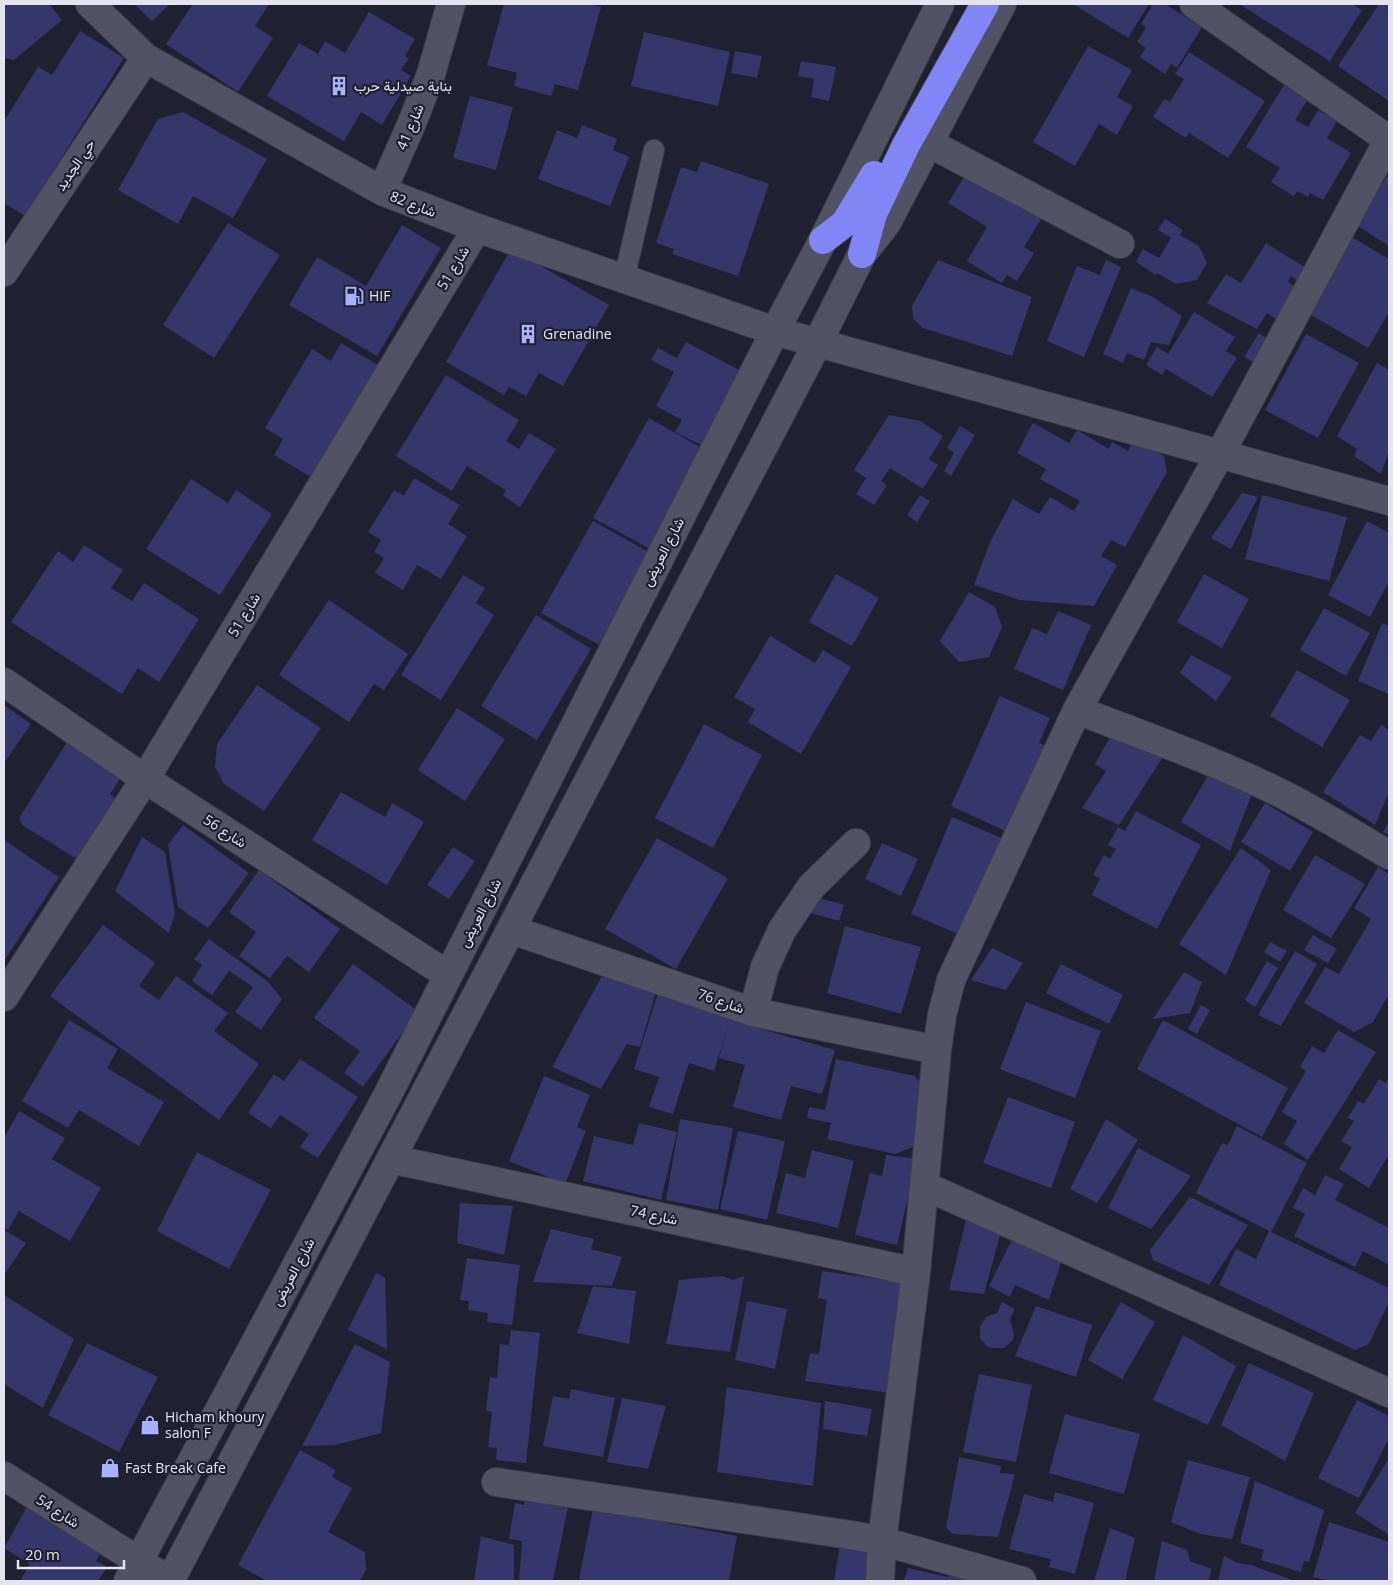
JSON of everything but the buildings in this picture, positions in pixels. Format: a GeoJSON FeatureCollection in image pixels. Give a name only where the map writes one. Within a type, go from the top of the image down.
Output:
{"type":"FeatureCollection","features":[{"type":"Feature","properties":{"kind":"highway"},"geometry":{"type":"LineString","coordinates":[[823,240],[845,223],[862,197],[907,147],[968,4]]}},
{"type":"Feature","properties":{"kind":"highway"},"geometry":{"type":"LineString","coordinates":[[862,254],[873,214],[907,147],[986,4]]}},
{"type":"Feature","properties":{"kind":"street","name":"شارع 82"},"geometry":{"type":"LineString","coordinates":[[90,4],[146,58],[382,191],[477,228],[817,344],[1389,501]]}},
{"type":"Feature","properties":{"kind":"street","name":"شارع 41"},"geometry":{"type":"LineString","coordinates":[[382,191],[431,74],[450,4]]}},
{"type":"Feature","properties":{"kind":"street","name":"شارع العريض"},"geometry":{"type":"LineString","coordinates":[[133,1572],[382,1104],[823,240],[940,4]]}},
{"type":"Feature","properties":{"kind":"street"},"geometry":{"type":"LineString","coordinates":[[1002,4],[907,147],[1120,244]]}},
{"type":"Feature","properties":{"kind":"street"},"geometry":{"type":"LineString","coordinates":[[880,1581],[882,1541],[916,1272],[936,1050],[951,980],[1077,710],[1220,454],[1389,139],[1194,4]]}},
{"type":"Feature","properties":{"kind":"street","name":"حي الجديد"},"geometry":{"type":"LineString","coordinates":[[4,272],[146,58]]}},
{"type":"Feature","properties":{"kind":"street","name":"شارع 51"},"geometry":{"type":"LineString","coordinates":[[4,997],[145,779],[477,228]]}},
{"type":"Feature","properties":{"kind":"street"},"geometry":{"type":"LineString","coordinates":[[170,1581],[512,930],[862,254]]}},
{"type":"Feature","properties":{"kind":"street","name":"شارع 56"},"geometry":{"type":"LineString","coordinates":[[4,682],[145,779],[448,975]]}},
{"type":"Feature","properties":{"kind":"street"},"geometry":{"type":"LineString","coordinates":[[1077,710],[1187,752],[1252,780],[1286,796],[1389,855]]}},
{"type":"Feature","properties":{"kind":"street"},"geometry":{"type":"LineString","coordinates":[[753,1012],[765,967],[782,930],[811,887],[856,843]]}},
{"type":"Feature","properties":{"kind":"street","name":"شارع 76"},"geometry":{"type":"LineString","coordinates":[[512,930],[753,1012],[936,1050]]}},
{"type":"Feature","properties":{"kind":"street","name":"شارع 74"},"geometry":{"type":"LineString","coordinates":[[391,1158],[916,1272]]}},
{"type":"Feature","properties":{"kind":"street"},"geometry":{"type":"LineString","coordinates":[[925,1186],[1389,1393]]}},
{"type":"Feature","properties":{"kind":"street","name":"شارع 54"},"geometry":{"type":"LineString","coordinates":[[4,1476],[133,1572],[170,1581]]}},
{"type":"Feature","properties":{"kind":"street"},"geometry":{"type":"LineString","coordinates":[[496,1482],[851,1535],[882,1541],[1022,1581]]}},
{"type":"Feature","properties":{"kind":"lane"},"geometry":{"type":"LineString","coordinates":[[624,279],[654,150]]}},
{"type":"Feature","properties":{"kind":"place","name":"بناية صيدلية حرب"},"geometry":{"type":"Point","coordinates":[339,86]}},
{"type":"Feature","properties":{"kind":"place","name":"HIF"},"geometry":{"type":"Point","coordinates":[354,296]}},
{"type":"Feature","properties":{"kind":"place","name":"Grenadine"},"geometry":{"type":"Point","coordinates":[528,334]}},
{"type":"Feature","properties":{"kind":"place","name":"Hicham khoury salon F"},"geometry":{"type":"Point","coordinates":[150,1425]}},
{"type":"Feature","properties":{"kind":"place","name":"Fast Break Cafe"},"geometry":{"type":"Point","coordinates":[110,1468]}}]}
